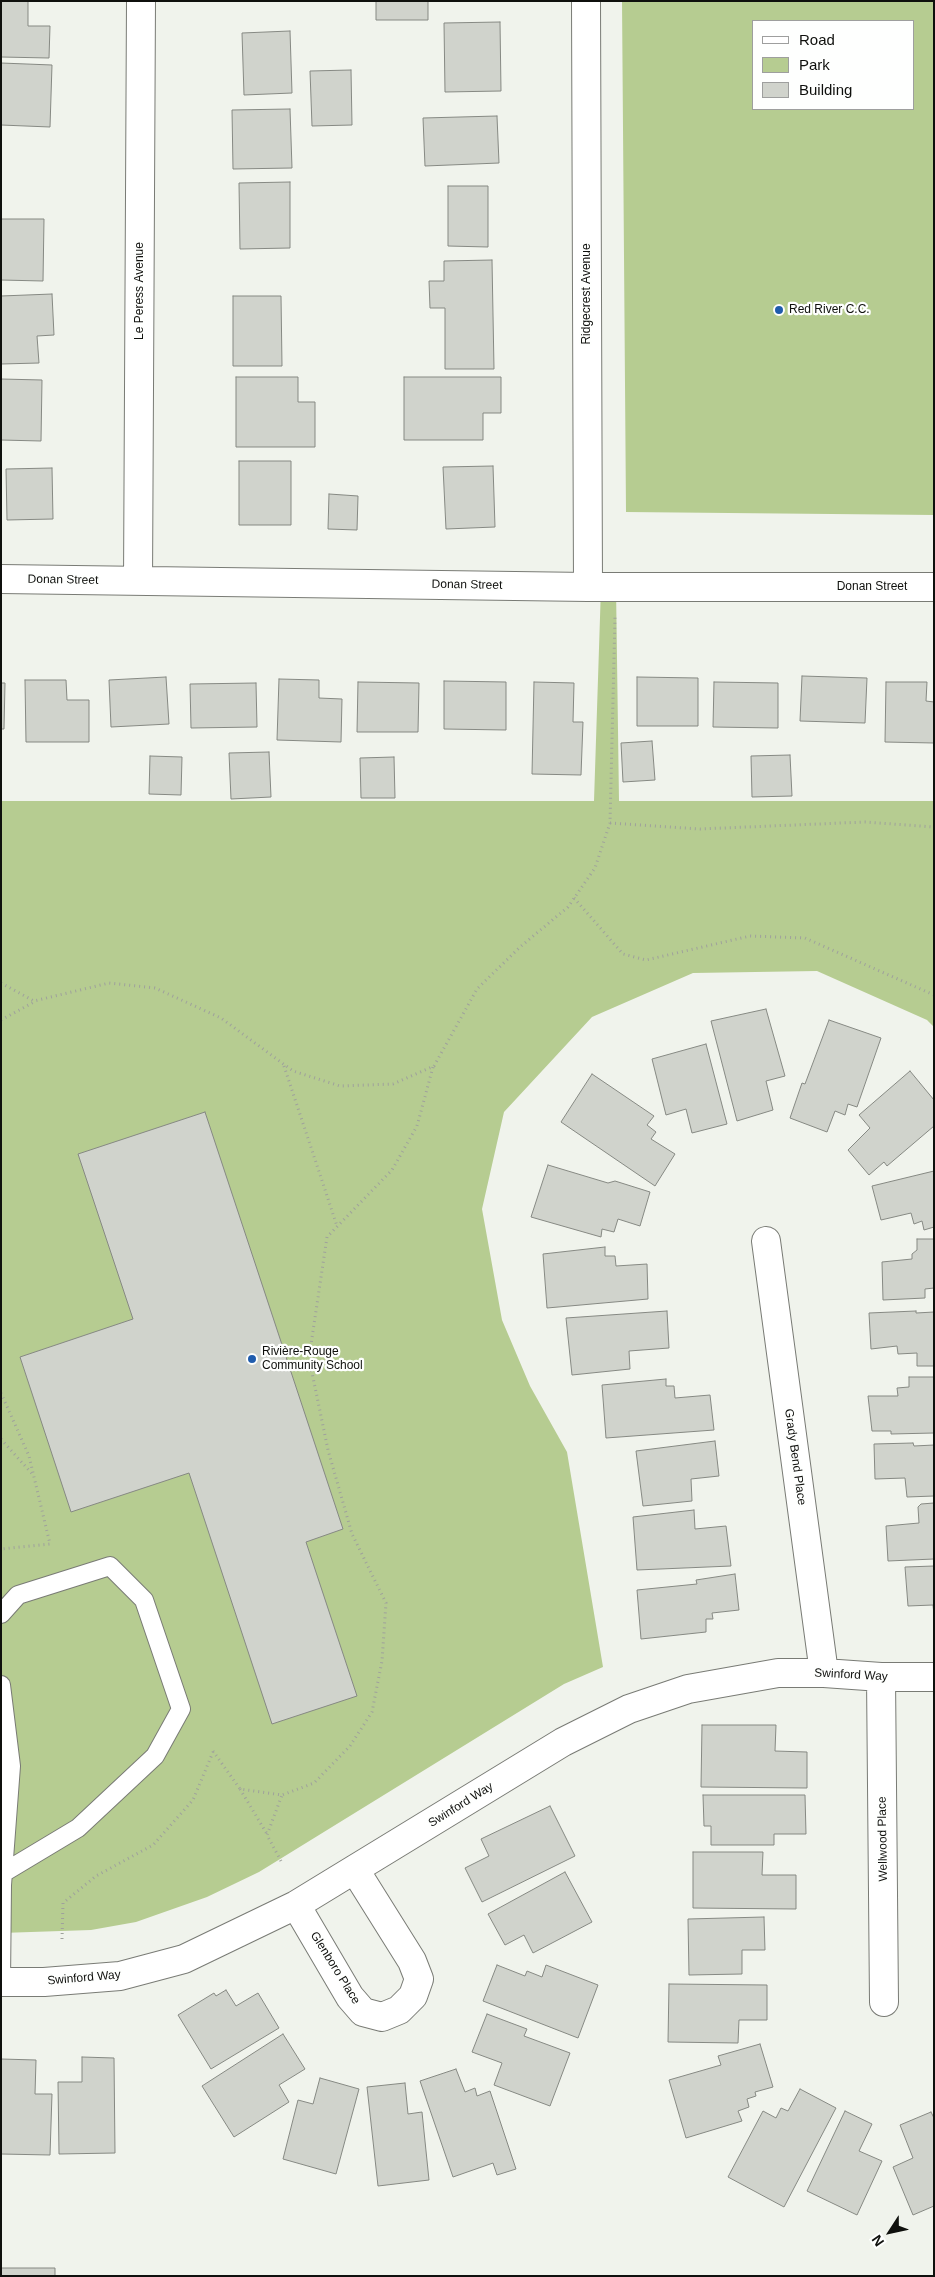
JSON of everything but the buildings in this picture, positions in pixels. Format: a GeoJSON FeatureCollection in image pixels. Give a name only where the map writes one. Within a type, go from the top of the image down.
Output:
{"type":"FeatureCollection","features":[{"type":"Feature","properties":{"kind":"street","name":"Le Peress Avenue"},"geometry":{"type":"LineString","coordinates":[[138,581],[141,1]]}},
{"type":"Feature","properties":{"kind":"street","name":"Ridgecrest Avenue"},"geometry":{"type":"LineString","coordinates":[[586,1],[588,587]]}},
{"type":"Feature","properties":{"kind":"street","name":"Donan Street"},"geometry":{"type":"LineString","coordinates":[[1,579],[588,587],[934,587]]}},
{"type":"Feature","properties":{"kind":"street","name":"Grady Bend Place"},"geometry":{"type":"LineString","coordinates":[[766,1240],[824,1673]]}},
{"type":"Feature","properties":{"kind":"street","name":"Swinford Way"},"geometry":{"type":"LineString","coordinates":[[1,1982],[44,1982],[120,1976],[184,1959],[296,1905],[563,1742],[629,1709],[688,1689],[778,1673],[934,1677]]}},
{"type":"Feature","properties":{"kind":"street","name":"Wellwood Place"},"geometry":{"type":"LineString","coordinates":[[880,1677],[884,2002]]}},
{"type":"Feature","properties":{"kind":"street","name":"Glenboro Place"},"geometry":{"type":"LineString","coordinates":[[296,1905],[350,1997],[363,2012],[382,2017],[399,2010],[413,1996],[419,1979],[412,1961],[355,1870]]}},
{"type":"Feature","properties":{"kind":"lane"},"geometry":{"type":"LineString","coordinates":[[1,1614],[18,1595],[110,1566],[144,1600],[181,1709],[155,1756],[78,1828],[3,1874]]}},
{"type":"Feature","properties":{"kind":"lane"},"geometry":{"type":"LineString","coordinates":[[1,1685],[11,1766],[3,1874],[1,1982]]}},
{"type":"Feature","properties":{"kind":"path"},"geometry":{"type":"LineString","coordinates":[[240,1789],[282,1795],[314,1782],[350,1746],[372,1712],[382,1662],[386,1602],[352,1534],[328,1450],[308,1358],[328,1237],[392,1170],[416,1126],[434,1066],[477,989],[520,947],[568,907],[595,868],[610,824],[616,587]]}},
{"type":"Feature","properties":{"kind":"path"},"geometry":{"type":"LineString","coordinates":[[610,824],[700,829],[865,822],[934,828]]}},
{"type":"Feature","properties":{"kind":"path"},"geometry":{"type":"LineString","coordinates":[[574,898],[623,954],[646,960],[750,936],[805,938],[934,995]]}},
{"type":"Feature","properties":{"kind":"path"},"geometry":{"type":"LineString","coordinates":[[1,983],[34,1002]]}},
{"type":"Feature","properties":{"kind":"path"},"geometry":{"type":"LineString","coordinates":[[1,1020],[34,1002],[108,983],[155,988],[221,1018],[293,1071],[340,1086],[393,1084],[434,1066]]}},
{"type":"Feature","properties":{"kind":"path"},"geometry":{"type":"LineString","coordinates":[[284,1064],[337,1227]]}},
{"type":"Feature","properties":{"kind":"path"},"geometry":{"type":"LineString","coordinates":[[1,1393],[29,1456],[50,1544],[1,1549]]}},
{"type":"Feature","properties":{"kind":"path"},"geometry":{"type":"LineString","coordinates":[[1,1439],[34,1476]]}},
{"type":"Feature","properties":{"kind":"path"},"geometry":{"type":"LineString","coordinates":[[62,1939],[63,1903],[96,1876],[153,1846],[193,1800],[213,1751],[240,1789],[281,1861]]}},
{"type":"Feature","properties":{"kind":"path"},"geometry":{"type":"LineString","coordinates":[[267,1835],[282,1795]]}},
{"type":"Feature","properties":{"kind":"green space","name":"Red River C.C."},"geometry":{"type":"Polygon","coordinates":[[[622,1],[934,1],[934,515],[626,512],[622,1]]]}},
{"type":"Feature","properties":{"kind":"green space"},"geometry":{"type":"Polygon","coordinates":[[[601,587],[616,587],[619,801],[934,801],[934,1027],[927,1020],[817,971],[693,973],[592,1017],[504,1112],[482,1209],[502,1320],[530,1386],[567,1452],[603,1667],[564,1684],[259,1872],[207,1897],[136,1922],[91,1930],[1,1933],[1,801],[594,801],[601,587]]]}},
{"type":"Feature","properties":{"kind":"place","name":"Red River C.C."},"geometry":{"type":"Point","coordinates":[779,310]}},
{"type":"Feature","properties":{"kind":"place","name":"Rivière-Rouge Community School"},"geometry":{"type":"Point","coordinates":[252,1359]}}]}
